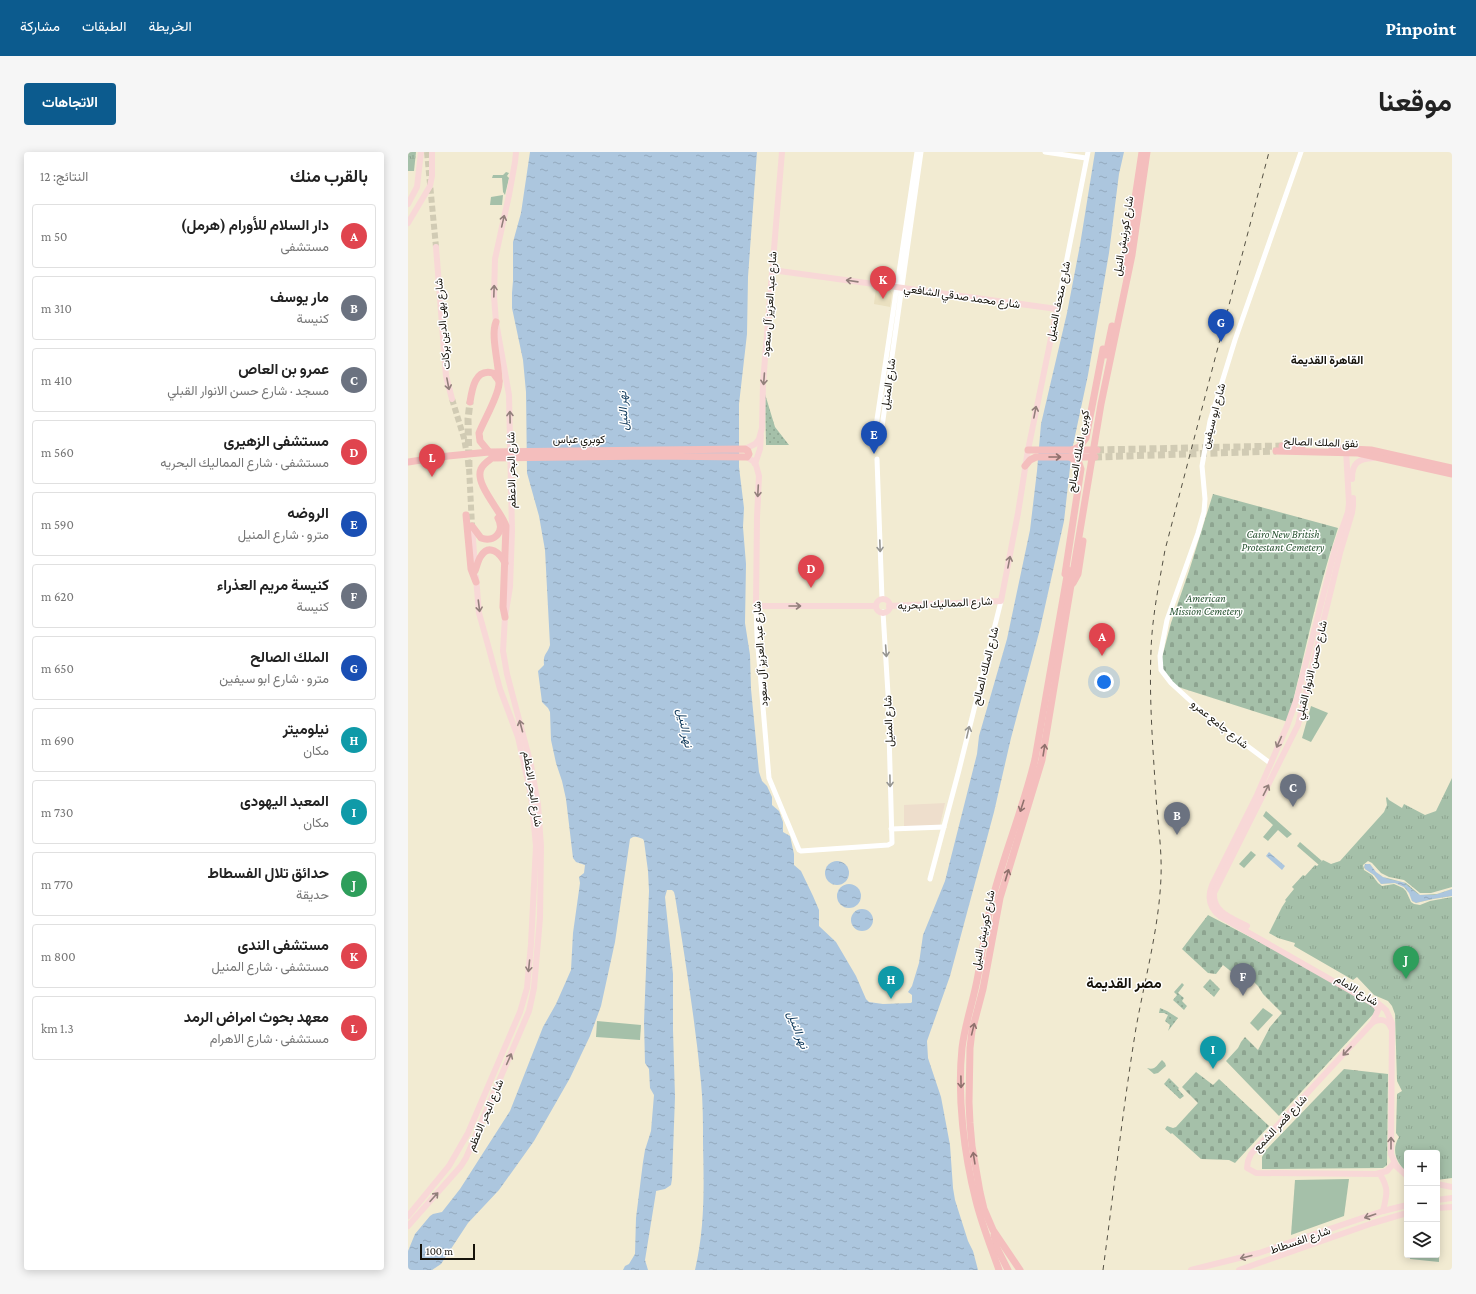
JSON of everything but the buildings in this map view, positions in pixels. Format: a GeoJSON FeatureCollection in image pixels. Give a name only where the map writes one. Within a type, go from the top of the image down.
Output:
{"type":"FeatureCollection","features":[{"type":"Feature","properties":{"kind":"highway","name":"شارع كورنيش النيل"},"geometry":{"type":"LineString","coordinates":[[1115,320],[1142,152]]}},
{"type":"Feature","properties":{"kind":"highway","name":"شارع كورنيش النيل"},"geometry":{"type":"LineString","coordinates":[[1115,320],[1132,256],[1147,152]]}},
{"type":"Feature","properties":{"kind":"highway"},"geometry":{"type":"LineString","coordinates":[[1076,452],[1086,438],[1106,334],[1115,320]]}},
{"type":"Feature","properties":{"kind":"highway"},"geometry":{"type":"LineString","coordinates":[[1067,590],[1078,572],[1091,482],[1118,337],[1115,320]]}},
{"type":"Feature","properties":{"kind":"highway","name":"كوبرى الملك الصالح"},"geometry":{"type":"LineString","coordinates":[[1067,590],[1108,341],[1115,320]]}},
{"type":"Feature","properties":{"kind":"highway"},"geometry":{"type":"LineString","coordinates":[[472,526],[478,535],[486,539],[495,538],[500,531],[500,522],[480,477],[483,466],[491,455],[480,441],[479,437],[479,433],[498,390],[499,365],[494,330],[496,322]]}},
{"type":"Feature","properties":{"kind":"highway"},"geometry":{"type":"LineString","coordinates":[[470,402],[474,384],[480,374],[484,372],[493,373],[499,381]]}},
{"type":"Feature","properties":{"kind":"highway"},"geometry":{"type":"LineString","coordinates":[[1088,424],[1101,426]]}},
{"type":"Feature","properties":{"kind":"highway","name":"نفق الملك الصالح"},"geometry":{"type":"LineString","coordinates":[[1282,446],[1366,452]]}},
{"type":"Feature","properties":{"kind":"highway","name":"نفق الملك الصالح"},"geometry":{"type":"LineString","coordinates":[[1276,451],[1316,453],[1346,450]]}},
{"type":"Feature","properties":{"kind":"highway"},"geometry":{"type":"LineString","coordinates":[[1076,452],[1096,454]]}},
{"type":"Feature","properties":{"kind":"highway"},"geometry":{"type":"LineString","coordinates":[[1067,590],[1066,563],[1080,466],[1076,452]]}},
{"type":"Feature","properties":{"kind":"highway"},"geometry":{"type":"LineString","coordinates":[[1025,466],[1035,453],[1076,452],[1096,454]]}},
{"type":"Feature","properties":{"kind":"highway"},"geometry":{"type":"LineString","coordinates":[[1366,452],[1379,457],[1452,474]]}},
{"type":"Feature","properties":{"kind":"highway"},"geometry":{"type":"LineString","coordinates":[[1366,452],[1452,468]]}},
{"type":"Feature","properties":{"kind":"highway","name":"كوبري عباس"},"geometry":{"type":"LineString","coordinates":[[408,462],[448,456],[743,453]]}},
{"type":"Feature","properties":{"kind":"highway"},"geometry":{"type":"LineString","coordinates":[[1079,480],[1086,478],[1091,482]]}},
{"type":"Feature","properties":{"kind":"highway"},"geometry":{"type":"LineString","coordinates":[[487,494],[505,521],[506,532],[503,607],[505,617]]}},
{"type":"Feature","properties":{"kind":"highway"},"geometry":{"type":"LineString","coordinates":[[466,516],[471,569],[476,582]]}},
{"type":"Feature","properties":{"kind":"highway"},"geometry":{"type":"LineString","coordinates":[[475,571],[481,555],[486,551],[492,550],[498,552],[502,556],[505,563]]}},
{"type":"Feature","properties":{"kind":"highway","name":"شارع كورنيش النيل"},"geometry":{"type":"LineString","coordinates":[[1020,1270],[993,1230],[986,1216],[982,1202],[972,1146],[969,1102],[970,1048],[972,1031],[983,989],[1000,898],[1042,760],[1067,590]]}},
{"type":"Feature","properties":{"kind":"highway","name":"شارع كورنيش النيل"},"geometry":{"type":"LineString","coordinates":[[999,1270],[979,1212],[969,1170],[963,1130],[961,1098],[962,1050],[966,1023],[975,992],[993,897],[1029,783],[1035,759],[1067,590]]}},
{"type":"Feature","properties":{"kind":"highway"},"geometry":{"type":"LineString","coordinates":[[993,1230],[997,1248],[1008,1270]]}},
{"type":"Feature","properties":{"kind":"main road"},"geometry":{"type":"LineString","coordinates":[[408,204],[415,193],[419,176],[421,152]]}},
{"type":"Feature","properties":{"kind":"main road"},"geometry":{"type":"LineString","coordinates":[[408,223],[430,186],[432,176],[432,152]]}},
{"type":"Feature","properties":{"kind":"main road","name":"شارع البحر الاعظم"},"geometry":{"type":"LineString","coordinates":[[408,1226],[461,1166],[466,1158],[525,1022],[534,988],[540,918],[541,839],[538,805],[531,765],[504,664],[503,651],[505,617],[510,587],[512,531],[509,395],[496,322],[494,296],[495,259],[516,162],[516,152]]}},
{"type":"Feature","properties":{"kind":"main road","name":"شارع عبد العزيز آل سعود"},"geometry":{"type":"LineString","coordinates":[[756,606],[759,476],[755,464],[760,449],[763,383],[782,152]]}},
{"type":"Feature","properties":{"kind":"main road"},"geometry":{"type":"LineString","coordinates":[[421,161],[426,164],[432,162]]}},
{"type":"Feature","properties":{"kind":"main road"},"geometry":{"type":"LineString","coordinates":[[415,193],[420,193],[424,198]]}},
{"type":"Feature","properties":{"kind":"main road","name":"شارع بهى الدين بركات"},"geometry":{"type":"LineString","coordinates":[[436,248],[438,299],[446,376],[452,399]]}},
{"type":"Feature","properties":{"kind":"main road","name":"شارع محمد صدقي الشافعي"},"geometry":{"type":"LineString","coordinates":[[772,270],[899,288],[971,296],[1057,309]]}},
{"type":"Feature","properties":{"kind":"main road","name":"شارع متحف المنيل"},"geometry":{"type":"LineString","coordinates":[[1035,453],[1057,309]]}},
{"type":"Feature","properties":{"kind":"main road"},"geometry":{"type":"LineString","coordinates":[[755,464],[751,458],[743,453],[755,444],[761,434]]}},
{"type":"Feature","properties":{"kind":"main road","name":"شارع حسن الانوار القبلي"},"geometry":{"type":"LineString","coordinates":[[1254,808],[1270,763],[1287,726],[1298,694],[1335,549],[1348,512],[1350,503],[1346,450]]}},
{"type":"Feature","properties":{"kind":"main road","name":"شارع حسن الانوار القبلي"},"geometry":{"type":"LineString","coordinates":[[1214,886],[1296,730],[1303,708],[1340,553],[1353,506],[1353,468],[1360,460],[1379,457]]}},
{"type":"Feature","properties":{"kind":"main road","name":"شارع الملك الصالح"},"geometry":{"type":"LineString","coordinates":[[1001,600],[1018,513],[1025,466]]}},
{"type":"Feature","properties":{"kind":"main road","name":"شارع البحر الاعظم"},"geometry":{"type":"LineString","coordinates":[[408,1216],[429,1192],[455,1156],[475,1118],[520,1012],[527,988],[534,917],[536,846],[532,801],[518,737],[500,689],[479,613],[472,526]]}},
{"type":"Feature","properties":{"kind":"main road"},"geometry":{"type":"LineString","coordinates":[[882,599],[887,600],[890,606],[888,610],[883,612],[879,611],[876,606],[878,601],[882,599]]}},
{"type":"Feature","properties":{"kind":"main road","name":"شارع المماليك البحريه"},"geometry":{"type":"LineString","coordinates":[[890,606],[1001,600]]}},
{"type":"Feature","properties":{"kind":"main road"},"geometry":{"type":"LineString","coordinates":[[756,606],[876,606]]}},
{"type":"Feature","properties":{"kind":"main road"},"geometry":{"type":"LineString","coordinates":[[500,689],[506,689],[510,686]]}},
{"type":"Feature","properties":{"kind":"main road"},"geometry":{"type":"LineString","coordinates":[[1287,726],[1296,730]]}},
{"type":"Feature","properties":{"kind":"main road","name":"شارع الامام"},"geometry":{"type":"LineString","coordinates":[[1214,886],[1216,905],[1224,914],[1355,988],[1389,1015],[1392,1023],[1391,1150],[1394,1162]]}},
{"type":"Feature","properties":{"kind":"main road","name":"شارع الامام"},"geometry":{"type":"LineString","coordinates":[[1373,1022],[1380,1008]]}},
{"type":"Feature","properties":{"kind":"main road"},"geometry":{"type":"LineString","coordinates":[[1373,1022],[1380,1020],[1386,1021],[1390,1024],[1392,1029]]}},
{"type":"Feature","properties":{"kind":"main road","name":"شارع قصر الشمع"},"geometry":{"type":"LineString","coordinates":[[1373,1022],[1251,1154],[1247,1168],[1256,1173],[1380,1174]]}},
{"type":"Feature","properties":{"kind":"main road"},"geometry":{"type":"LineString","coordinates":[[455,1156],[461,1159],[466,1158]]}},
{"type":"Feature","properties":{"kind":"main road"},"geometry":{"type":"LineString","coordinates":[[1383,1211],[1387,1197],[1387,1189],[1380,1174],[1387,1171],[1394,1162],[1399,1170],[1404,1174]]}},
{"type":"Feature","properties":{"kind":"main road"},"geometry":{"type":"LineString","coordinates":[[1440,1185],[1452,1187]]}},
{"type":"Feature","properties":{"kind":"main road"},"geometry":{"type":"LineString","coordinates":[[1440,1200],[1452,1198]]}},
{"type":"Feature","properties":{"kind":"main road","name":"شارع الفسطاط"},"geometry":{"type":"LineString","coordinates":[[1191,1270],[1259,1253],[1383,1211],[1404,1206]]}},
{"type":"Feature","properties":{"kind":"main road"},"geometry":{"type":"LineString","coordinates":[[1440,1208],[1452,1207]]}},
{"type":"Feature","properties":{"kind":"main road","name":"شارع الفسطاط"},"geometry":{"type":"LineString","coordinates":[[1240,1270],[1373,1222],[1404,1214]]}},
{"type":"Feature","properties":{"kind":"main road"},"geometry":{"type":"LineString","coordinates":[[1212,1270],[1222,1262]]}},
{"type":"Feature","properties":{"kind":"street"},"geometry":{"type":"LineString","coordinates":[[1045,152],[1086,158]]}},
{"type":"Feature","properties":{"kind":"street","name":"شارع متحف المنيل"},"geometry":{"type":"LineString","coordinates":[[1057,309],[1088,152]]}},
{"type":"Feature","properties":{"kind":"street","name":"شارع ابو سيفين"},"geometry":{"type":"LineString","coordinates":[[1171,683],[1161,670],[1160,656],[1167,620],[1204,512],[1205,499],[1202,466],[1210,422],[1235,340],[1301,152]]}},
{"type":"Feature","properties":{"kind":"street","name":"شارع المنيل"},"geometry":{"type":"LineString","coordinates":[[899,288],[882,426],[878,429],[876,426],[899,288],[919,153]]}},
{"type":"Feature","properties":{"kind":"street"},"geometry":{"type":"LineString","coordinates":[[876,458],[882,599]]}},
{"type":"Feature","properties":{"kind":"street","name":"شارع الملك الصالح"},"geometry":{"type":"LineString","coordinates":[[930,879],[959,770],[1001,600]]}},
{"type":"Feature","properties":{"kind":"street","name":"شارع عبد العزيز آل سعود"},"geometry":{"type":"LineString","coordinates":[[756,606],[757,636],[769,778],[799,850],[890,845],[892,842],[891,830]]}},
{"type":"Feature","properties":{"kind":"street","name":"شارع المنيل"},"geometry":{"type":"LineString","coordinates":[[883,612],[889,718],[891,830]]}},
{"type":"Feature","properties":{"kind":"street","name":"شارع جامع عمرو"},"geometry":{"type":"LineString","coordinates":[[1171,683],[1206,715],[1270,763]]}},
{"type":"Feature","properties":{"kind":"street"},"geometry":{"type":"LineString","coordinates":[[891,830],[944,827]]}},
{"type":"Feature","properties":{"kind":"shaded area"},"geometry":{"type":"Polygon","coordinates":[[[876,288],[890,290],[892,293],[890,307],[874,304],[876,288]]]}},
{"type":"Feature","properties":{"kind":"shaded area"},"geometry":{"type":"Polygon","coordinates":[[[945,803],[940,825],[904,827],[904,805],[945,803]]]}},
{"type":"Feature","properties":{"kind":"green space"},"geometry":{"type":"Polygon","coordinates":[[[408,152],[416,152],[414,171],[408,171],[408,152]]]}},
{"type":"Feature","properties":{"kind":"green space"},"geometry":{"type":"Polygon","coordinates":[[[506,172],[509,173],[507,176],[509,178],[505,195],[503,192],[502,178],[492,178],[493,175],[503,175],[506,172]]]}},
{"type":"Feature","properties":{"kind":"green space"},"geometry":{"type":"Polygon","coordinates":[[[503,195],[502,205],[490,205],[491,197],[503,195]]]}},
{"type":"Feature","properties":{"kind":"green space"},"geometry":{"type":"Polygon","coordinates":[[[765,394],[775,427],[789,445],[766,445],[765,394]]]}},
{"type":"Feature","properties":{"kind":"green space"},"geometry":{"type":"Polygon","coordinates":[[[1213,494],[1338,528],[1317,600],[1288,722],[1175,686],[1160,665],[1171,623],[1213,494]]]}},
{"type":"Feature","properties":{"kind":"green space"},"geometry":{"type":"Polygon","coordinates":[[[1311,706],[1328,713],[1311,742],[1302,738],[1311,706]]]}},
{"type":"Feature","properties":{"kind":"green space"},"geometry":{"type":"Polygon","coordinates":[[[1452,778],[1452,1178],[1440,1180],[1440,1150],[1404,1150],[1404,1169],[1400,1165],[1396,1156],[1395,1147],[1399,1137],[1396,1133],[1397,1094],[1402,1091],[1397,1081],[1395,1014],[1392,1006],[1388,1001],[1374,995],[1357,977],[1353,980],[1294,946],[1295,943],[1278,938],[1269,933],[1286,901],[1285,900],[1294,889],[1292,887],[1303,875],[1305,876],[1315,865],[1317,866],[1323,860],[1331,864],[1340,861],[1384,812],[1387,805],[1387,797],[1389,800],[1402,808],[1404,804],[1425,815],[1436,811],[1452,778]]]}},
{"type":"Feature","properties":{"kind":"green space"},"geometry":{"type":"Polygon","coordinates":[[[1266,811],[1292,834],[1287,838],[1278,830],[1268,841],[1263,837],[1273,825],[1263,816],[1266,811]]]}},
{"type":"Feature","properties":{"kind":"green space"},"geometry":{"type":"Polygon","coordinates":[[[1300,842],[1322,861],[1319,865],[1297,846],[1300,842]]]}},
{"type":"Feature","properties":{"kind":"green space"},"geometry":{"type":"Polygon","coordinates":[[[1251,851],[1256,855],[1244,868],[1239,864],[1251,851]]]}},
{"type":"Feature","properties":{"kind":"green space"},"geometry":{"type":"Polygon","coordinates":[[[1208,915],[1294,960],[1374,1007],[1376,1011],[1279,1116],[1226,1061],[1238,1048],[1245,1037],[1258,1050],[1270,1027],[1282,1013],[1263,994],[1258,986],[1242,971],[1240,973],[1235,970],[1233,973],[1223,965],[1216,974],[1208,973],[1182,949],[1208,915]]]}},
{"type":"Feature","properties":{"kind":"green space"},"geometry":{"type":"Polygon","coordinates":[[[1210,979],[1220,989],[1214,997],[1203,987],[1210,979]]]}},
{"type":"Feature","properties":{"kind":"green space"},"geometry":{"type":"Polygon","coordinates":[[[1182,983],[1184,985],[1178,993],[1184,998],[1182,1001],[1187,1006],[1184,1010],[1173,1000],[1177,995],[1174,992],[1182,983]]]}},
{"type":"Feature","properties":{"kind":"green space"},"geometry":{"type":"Polygon","coordinates":[[[1160,1008],[1178,1018],[1168,1031],[1170,1025],[1165,1021],[1168,1015],[1159,1013],[1160,1008]]]}},
{"type":"Feature","properties":{"kind":"green space"},"geometry":{"type":"Polygon","coordinates":[[[1263,1008],[1273,1015],[1258,1031],[1250,1023],[1263,1008]]]}},
{"type":"Feature","properties":{"kind":"green space"},"geometry":{"type":"Polygon","coordinates":[[[597,1021],[641,1025],[640,1040],[596,1037],[597,1021]]]}},
{"type":"Feature","properties":{"kind":"green space"},"geometry":{"type":"Polygon","coordinates":[[[1162,1060],[1166,1066],[1158,1073],[1154,1074],[1147,1068],[1154,1068],[1162,1060]]]}},
{"type":"Feature","properties":{"kind":"green space"},"geometry":{"type":"Polygon","coordinates":[[[1344,1069],[1388,1074],[1387,1165],[1383,1168],[1262,1169],[1262,1157],[1266,1150],[1344,1069]]]}},
{"type":"Feature","properties":{"kind":"green space"},"geometry":{"type":"Polygon","coordinates":[[[1196,1072],[1213,1085],[1219,1079],[1269,1126],[1235,1163],[1229,1160],[1201,1159],[1172,1133],[1171,1134],[1165,1129],[1167,1126],[1173,1128],[1176,1127],[1198,1103],[1182,1087],[1196,1072]]]}},
{"type":"Feature","properties":{"kind":"green space"},"geometry":{"type":"Polygon","coordinates":[[[1169,1078],[1179,1088],[1178,1089],[1184,1096],[1180,1099],[1164,1084],[1169,1078]]]}},
{"type":"Feature","properties":{"kind":"green space"},"geometry":{"type":"Polygon","coordinates":[[[1349,1179],[1344,1216],[1291,1235],[1295,1180],[1349,1179]]]}},
{"type":"Feature","properties":{"kind":"green space"},"geometry":{"type":"Polygon","coordinates":[[[1439,1258],[1439,1262],[1410,1259],[1439,1258]]]}},
{"type":"Feature","properties":{"kind":"water","name":"نهر النيل"},"geometry":{"type":"Polygon","coordinates":[[[530,152],[757,152],[748,277],[747,334],[739,404],[739,467],[744,508],[743,527],[746,564],[745,623],[750,655],[751,689],[759,772],[762,781],[767,786],[772,797],[772,805],[779,811],[783,822],[783,832],[790,836],[794,854],[794,865],[801,871],[819,910],[819,926],[836,942],[856,976],[866,999],[869,1002],[883,1004],[912,1002],[912,995],[908,992],[912,986],[919,963],[923,935],[945,881],[977,754],[979,736],[1007,639],[1030,530],[1041,424],[1067,313],[1095,152],[1124,152],[1119,174],[1109,253],[1088,375],[1072,450],[1064,521],[1040,629],[1011,738],[994,812],[950,976],[927,1041],[928,1058],[941,1097],[950,1145],[955,1200],[978,1270],[695,1270],[701,1238],[703,1207],[704,1175],[702,1090],[693,1012],[675,896],[672,890],[667,890],[665,897],[673,974],[675,1097],[672,1179],[671,1185],[665,1189],[656,1191],[645,1260],[648,1270],[623,1270],[635,1254],[636,1218],[645,1150],[651,1131],[654,1095],[650,1088],[649,1069],[645,1063],[644,1022],[649,891],[648,871],[644,841],[643,839],[635,837],[630,839],[615,942],[601,1006],[590,1036],[570,1078],[534,1141],[499,1190],[468,1223],[441,1264],[432,1270],[408,1270],[408,1251],[415,1234],[430,1216],[442,1212],[460,1189],[510,1111],[543,1027],[556,1004],[571,970],[573,933],[580,883],[579,877],[584,873],[585,865],[576,862],[573,858],[566,799],[551,740],[550,712],[542,702],[538,671],[544,665],[545,656],[550,645],[545,550],[539,516],[527,473],[526,392],[523,360],[512,308],[513,242],[521,213],[530,152]]]}},
{"type":"Feature","properties":{"kind":"water"},"geometry":{"type":"Polygon","coordinates":[[[1269,852],[1285,866],[1282,870],[1266,856],[1269,852]]]}},
{"type":"Feature","properties":{"kind":"water"},"geometry":{"type":"Polygon","coordinates":[[[837,861],[845,865],[849,873],[845,881],[837,885],[829,881],[825,873],[829,865],[837,861]]]}},
{"type":"Feature","properties":{"kind":"water"},"geometry":{"type":"Polygon","coordinates":[[[1366,863],[1370,864],[1380,875],[1388,879],[1403,882],[1418,894],[1434,895],[1452,889],[1452,896],[1416,903],[1412,901],[1406,888],[1395,883],[1381,884],[1374,875],[1365,869],[1364,866],[1366,863]]]}},
{"type":"Feature","properties":{"kind":"water"},"geometry":{"type":"Polygon","coordinates":[[[849,884],[857,888],[861,896],[857,904],[849,908],[841,904],[837,896],[841,888],[849,884]]]}},
{"type":"Feature","properties":{"kind":"water"},"geometry":{"type":"Polygon","coordinates":[[[858,909],[866,909],[873,916],[873,924],[866,931],[858,931],[851,924],[851,916],[858,909]]]}},
{"type":"Feature","properties":{"kind":"pier"},"geometry":{"type":"Polygon","coordinates":[[[1368,861],[1372,863],[1381,873],[1389,877],[1404,880],[1420,893],[1431,893],[1452,887],[1452,889],[1437,894],[1420,895],[1406,883],[1383,877],[1376,872],[1370,864],[1365,864],[1365,869],[1374,875],[1381,884],[1395,883],[1404,887],[1409,893],[1412,901],[1416,903],[1452,897],[1430,901],[1420,905],[1414,904],[1411,902],[1403,888],[1394,884],[1382,886],[1372,875],[1364,870],[1363,865],[1368,861]]]}},
{"type":"Feature","properties":{"kind":"tunnel"},"geometry":{"type":"LineString","coordinates":[[427,152],[436,247]]}},
{"type":"Feature","properties":{"kind":"tunnel"},"geometry":{"type":"LineString","coordinates":[[452,399],[464,438],[469,467],[472,526]]}},
{"type":"Feature","properties":{"kind":"tunnel"},"geometry":{"type":"LineString","coordinates":[[469,467],[468,419],[470,402]]}},
{"type":"Feature","properties":{"kind":"tunnel"},"geometry":{"type":"LineString","coordinates":[[1097,450],[1282,446]]}},
{"type":"Feature","properties":{"kind":"tunnel"},"geometry":{"type":"LineString","coordinates":[[1095,457],[1276,451]]}},
{"type":"Feature","properties":{"kind":"railway"},"geometry":{"type":"LineString","coordinates":[[1103,1270],[1131,1058],[1155,934],[1160,896],[1161,857],[1156,797],[1151,688],[1152,638],[1156,600],[1165,550],[1269,152]]}},
{"type":"Feature","properties":{"kind":"place","name":"مستشفى الندى"},"geometry":{"type":"Point","coordinates":[883,299]}},
{"type":"Feature","properties":{"kind":"place","name":"الملك الصالح"},"geometry":{"type":"Point","coordinates":[1221,342]}},
{"type":"Feature","properties":{"kind":"place","name":"الروضه"},"geometry":{"type":"Point","coordinates":[874,454]}},
{"type":"Feature","properties":{"kind":"place","name":"معهد بحوث امراض الرمد"},"geometry":{"type":"Point","coordinates":[432,477]}},
{"type":"Feature","properties":{"kind":"place","name":"مستشفى الزهيرى"},"geometry":{"type":"Point","coordinates":[811,588]}},
{"type":"Feature","properties":{"kind":"place","name":"دار السلام للأورام (هرمل)"},"geometry":{"type":"Point","coordinates":[1102,656]}},
{"type":"Feature","properties":{"kind":"place","name":"عمرو بن العاص"},"geometry":{"type":"Point","coordinates":[1293,807]}},
{"type":"Feature","properties":{"kind":"place","name":"مار يوسف"},"geometry":{"type":"Point","coordinates":[1177,835]}},
{"type":"Feature","properties":{"kind":"place","name":"حدائق تلال الفسطاط"},"geometry":{"type":"Point","coordinates":[1406,979]}},
{"type":"Feature","properties":{"kind":"place","name":"كنيسة مريم العذراء"},"geometry":{"type":"Point","coordinates":[1243,996]}},
{"type":"Feature","properties":{"kind":"place","name":"نيلوميتر"},"geometry":{"type":"Point","coordinates":[891,999]}},
{"type":"Feature","properties":{"kind":"place","name":"المعبد اليهودى"},"geometry":{"type":"Point","coordinates":[1213,1069]}},
{"type":"Feature","properties":{"kind":"district","name":"القاهرة القديمة"},"geometry":{"type":"Point","coordinates":[1327,360]}},
{"type":"Feature","properties":{"kind":"district","name":"مصر القديمة"},"geometry":{"type":"Point","coordinates":[1124,983]}},
{"type":"Feature","properties":{"kind":"park label","name":"Cairo New British Protestant Cemetery"},"geometry":{"type":"Point","coordinates":[1283,540]}},
{"type":"Feature","properties":{"kind":"park label","name":"American Mission Cemetery"},"geometry":{"type":"Point","coordinates":[1206,604]}}]}
